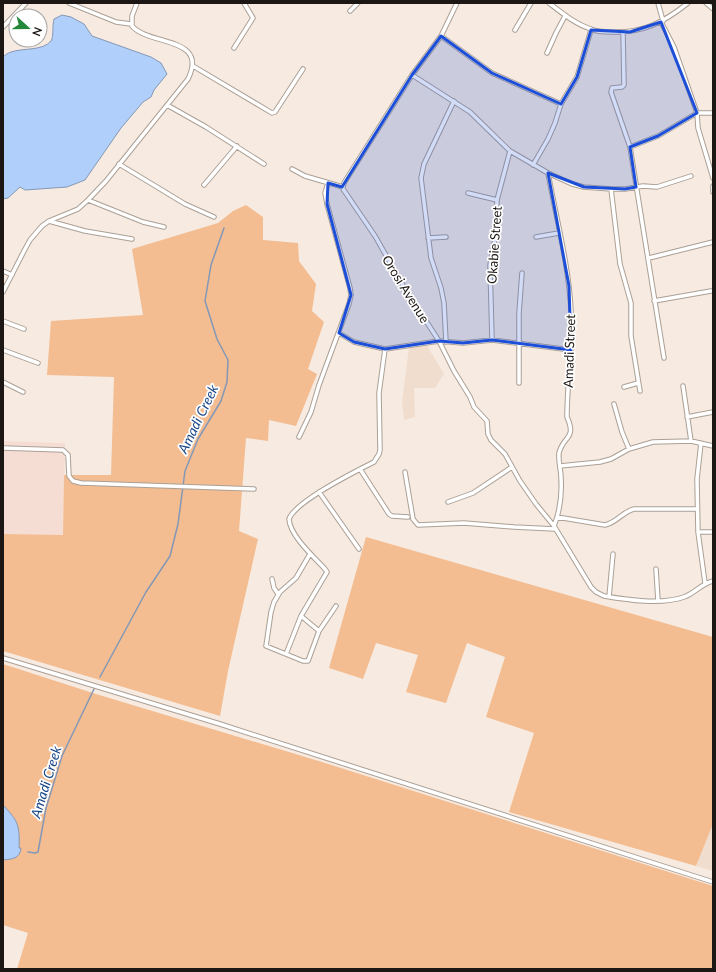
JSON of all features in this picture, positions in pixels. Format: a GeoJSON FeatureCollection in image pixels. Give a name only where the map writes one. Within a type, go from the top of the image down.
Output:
{"type":"FeatureCollection","features":[{"type":"Feature","properties":{"kind":"street"},"geometry":{"type":"LineString","coordinates":[[3,27],[26,3]]}},
{"type":"Feature","properties":{"kind":"street"},"geometry":{"type":"LineString","coordinates":[[3,292],[30,240],[42,226],[78,209],[88,200],[188,79],[193,66],[188,51],[182,46],[143,34],[131,24],[116,22],[69,3]]}},
{"type":"Feature","properties":{"kind":"street"},"geometry":{"type":"LineString","coordinates":[[131,24],[132,16],[137,3]]}},
{"type":"Feature","properties":{"kind":"street"},"geometry":{"type":"LineString","coordinates":[[234,48],[253,18],[244,3]]}},
{"type":"Feature","properties":{"kind":"street"},"geometry":{"type":"LineString","coordinates":[[350,11],[358,3]]}},
{"type":"Feature","properties":{"kind":"street"},"geometry":{"type":"LineString","coordinates":[[292,169],[305,176],[342,187],[412,75],[441,36],[457,3]]}},
{"type":"Feature","properties":{"kind":"street"},"geometry":{"type":"LineString","coordinates":[[515,30],[531,3]]}},
{"type":"Feature","properties":{"kind":"street"},"geometry":{"type":"LineString","coordinates":[[549,3],[565,16],[591,30],[623,32],[648,28],[662,22],[688,3]]}},
{"type":"Feature","properties":{"kind":"street"},"geometry":{"type":"LineString","coordinates":[[658,3],[662,22],[676,53],[697,113],[698,128],[713,178]]}},
{"type":"Feature","properties":{"kind":"street"},"geometry":{"type":"LineString","coordinates":[[706,3],[713,9]]}},
{"type":"Feature","properties":{"kind":"street"},"geometry":{"type":"LineString","coordinates":[[547,53],[565,16]]}},
{"type":"Feature","properties":{"kind":"street"},"geometry":{"type":"LineString","coordinates":[[533,165],[548,139],[561,104],[577,77],[591,30]]}},
{"type":"Feature","properties":{"kind":"street"},"geometry":{"type":"LineString","coordinates":[[623,32],[624,85],[622,87],[612,88],[611,92],[630,147],[664,358]]}},
{"type":"Feature","properties":{"kind":"street"},"geometry":{"type":"LineString","coordinates":[[441,36],[492,73],[561,104]]}},
{"type":"Feature","properties":{"kind":"street"},"geometry":{"type":"LineString","coordinates":[[193,66],[272,113],[275,112],[303,69]]}},
{"type":"Feature","properties":{"kind":"street"},"geometry":{"type":"LineString","coordinates":[[412,75],[470,112],[510,151],[548,173],[578,185],[625,189],[636,186],[662,186],[691,176]]}},
{"type":"Feature","properties":{"kind":"street"},"geometry":{"type":"LineString","coordinates":[[446,342],[444,303],[441,288],[431,258],[421,178],[422,171],[454,101]]}},
{"type":"Feature","properties":{"kind":"street"},"geometry":{"type":"LineString","coordinates":[[167,105],[237,146],[264,164]]}},
{"type":"Feature","properties":{"kind":"street"},"geometry":{"type":"LineString","coordinates":[[630,147],[658,136],[697,113],[713,113]]}},
{"type":"Feature","properties":{"kind":"street"},"geometry":{"type":"LineString","coordinates":[[204,185],[237,146]]}},
{"type":"Feature","properties":{"kind":"street","name":"Okabie Street"},"geometry":{"type":"LineString","coordinates":[[492,340],[493,322],[490,274],[496,234],[497,200],[510,151]]}},
{"type":"Feature","properties":{"kind":"street"},"geometry":{"type":"LineString","coordinates":[[119,164],[185,204],[214,217]]}},
{"type":"Feature","properties":{"kind":"street","name":"Amadi Street"},"geometry":{"type":"LineString","coordinates":[[548,173],[569,286],[571,312],[571,350],[567,417],[570,423],[571,431],[568,439],[561,449],[559,458],[560,502],[554,527]]}},
{"type":"Feature","properties":{"kind":"street"},"geometry":{"type":"LineString","coordinates":[[299,437],[311,412],[351,295],[326,204],[325,193],[328,183]]}},
{"type":"Feature","properties":{"kind":"street"},"geometry":{"type":"LineString","coordinates":[[713,186],[713,192]]}},
{"type":"Feature","properties":{"kind":"street","name":"Orosi Avenue"},"geometry":{"type":"LineString","coordinates":[[342,187],[439,341],[474,407],[487,421],[488,434],[491,440],[505,454],[520,481],[554,527],[582,573],[596,592],[610,597]]}},
{"type":"Feature","properties":{"kind":"street"},"geometry":{"type":"LineString","coordinates":[[611,189],[620,264],[630,303],[631,336],[640,391]]}},
{"type":"Feature","properties":{"kind":"street"},"geometry":{"type":"LineString","coordinates":[[468,193],[497,200]]}},
{"type":"Feature","properties":{"kind":"street"},"geometry":{"type":"LineString","coordinates":[[88,200],[144,222],[164,227]]}},
{"type":"Feature","properties":{"kind":"street"},"geometry":{"type":"LineString","coordinates":[[50,221],[85,231],[132,238]]}},
{"type":"Feature","properties":{"kind":"street"},"geometry":{"type":"LineString","coordinates":[[536,237],[559,233]]}},
{"type":"Feature","properties":{"kind":"street"},"geometry":{"type":"LineString","coordinates":[[428,238],[446,237]]}},
{"type":"Feature","properties":{"kind":"street"},"geometry":{"type":"LineString","coordinates":[[648,258],[713,242]]}},
{"type":"Feature","properties":{"kind":"street"},"geometry":{"type":"LineString","coordinates":[[3,271],[12,274]]}},
{"type":"Feature","properties":{"kind":"street"},"geometry":{"type":"LineString","coordinates":[[518,382],[519,313],[522,273]]}},
{"type":"Feature","properties":{"kind":"street"},"geometry":{"type":"LineString","coordinates":[[654,302],[711,291]]}},
{"type":"Feature","properties":{"kind":"street"},"geometry":{"type":"LineString","coordinates":[[3,321],[24,329]]}},
{"type":"Feature","properties":{"kind":"street"},"geometry":{"type":"LineString","coordinates":[[339,333],[354,342],[385,349],[439,341],[463,343],[492,340],[571,350]]}},
{"type":"Feature","properties":{"kind":"street"},"geometry":{"type":"LineString","coordinates":[[286,654],[301,616],[327,572],[310,554],[293,531],[289,519],[296,509],[340,479],[374,462],[379,454],[379,394],[385,349]]}},
{"type":"Feature","properties":{"kind":"street"},"geometry":{"type":"LineString","coordinates":[[3,350],[38,363]]}},
{"type":"Feature","properties":{"kind":"street"},"geometry":{"type":"LineString","coordinates":[[3,382],[23,392]]}},
{"type":"Feature","properties":{"kind":"street"},"geometry":{"type":"LineString","coordinates":[[624,387],[638,383]]}},
{"type":"Feature","properties":{"kind":"street"},"geometry":{"type":"LineString","coordinates":[[683,386],[691,441]]}},
{"type":"Feature","properties":{"kind":"street"},"geometry":{"type":"LineString","coordinates":[[614,404],[622,432],[629,449]]}},
{"type":"Feature","properties":{"kind":"street"},"geometry":{"type":"LineString","coordinates":[[688,417],[713,412]]}},
{"type":"Feature","properties":{"kind":"street"},"geometry":{"type":"LineString","coordinates":[[560,466],[600,462],[611,459],[629,449],[653,442],[691,441],[713,446]]}},
{"type":"Feature","properties":{"kind":"street"},"geometry":{"type":"LineString","coordinates":[[701,443],[697,480],[697,509],[698,532],[705,583]]}},
{"type":"Feature","properties":{"kind":"street"},"geometry":{"type":"LineString","coordinates":[[3,448],[63,450],[68,455],[69,476],[75,482],[254,489]]}},
{"type":"Feature","properties":{"kind":"street"},"geometry":{"type":"LineString","coordinates":[[448,502],[473,493],[512,467]]}},
{"type":"Feature","properties":{"kind":"street"},"geometry":{"type":"LineString","coordinates":[[360,469],[389,514],[392,516],[408,516]]}},
{"type":"Feature","properties":{"kind":"street"},"geometry":{"type":"LineString","coordinates":[[405,472],[413,519],[418,525],[464,523],[494,524],[514,527],[554,527]]}},
{"type":"Feature","properties":{"kind":"street"},"geometry":{"type":"LineString","coordinates":[[320,492],[359,549]]}},
{"type":"Feature","properties":{"kind":"street"},"geometry":{"type":"LineString","coordinates":[[557,517],[605,524],[613,523],[627,511],[634,509],[697,509]]}},
{"type":"Feature","properties":{"kind":"street"},"geometry":{"type":"LineString","coordinates":[[698,532],[713,532]]}},
{"type":"Feature","properties":{"kind":"street"},"geometry":{"type":"LineString","coordinates":[[310,554],[296,578],[278,594],[271,612],[266,645],[268,648],[303,661],[308,661],[319,631],[336,606]]}},
{"type":"Feature","properties":{"kind":"street"},"geometry":{"type":"LineString","coordinates":[[613,554],[610,597],[658,601],[685,597],[705,583],[713,581]]}},
{"type":"Feature","properties":{"kind":"street"},"geometry":{"type":"LineString","coordinates":[[656,569],[658,601]]}},
{"type":"Feature","properties":{"kind":"street"},"geometry":{"type":"LineString","coordinates":[[272,579],[274,588],[278,594]]}},
{"type":"Feature","properties":{"kind":"street"},"geometry":{"type":"LineString","coordinates":[[301,616],[319,631]]}},
{"type":"Feature","properties":{"kind":"street"},"geometry":{"type":"LineString","coordinates":[[3,658],[213,722],[713,882]]}},
{"type":"Feature","properties":{"kind":"highlighted area"},"geometry":{"type":"Polygon","coordinates":[[[661,22],[697,113],[658,136],[630,147],[636,187],[625,189],[584,187],[548,173],[569,286],[571,350],[492,340],[463,343],[439,341],[385,349],[354,342],[339,333],[351,295],[327,204],[328,183],[342,187],[412,75],[441,36],[492,73],[561,104],[577,77],[591,30],[630,32],[661,22]]]}},
{"type":"Feature","properties":{"kind":"shaded area"},"geometry":{"type":"Polygon","coordinates":[[[246,205],[263,217],[263,240],[298,243],[299,261],[316,284],[312,311],[324,322],[308,369],[317,374],[296,426],[269,420],[268,441],[246,438],[239,531],[258,539],[228,671],[220,716],[3,651],[3,534],[63,535],[64,475],[111,475],[114,377],[47,375],[51,321],[143,315],[132,249],[218,223],[233,211],[246,205]]]}},
{"type":"Feature","properties":{"kind":"shaded area"},"geometry":{"type":"Polygon","coordinates":[[[427,346],[444,374],[435,388],[414,388],[415,417],[404,420],[402,402],[409,348],[427,346]]]}},
{"type":"Feature","properties":{"kind":"shaded area"},"geometry":{"type":"Polygon","coordinates":[[[3,441],[65,443],[63,536],[3,534],[3,441]]]}},
{"type":"Feature","properties":{"kind":"shaded area"},"geometry":{"type":"Polygon","coordinates":[[[366,537],[713,637],[713,824],[696,866],[509,812],[534,733],[486,717],[505,657],[467,643],[446,703],[406,692],[418,655],[376,643],[363,679],[329,668],[366,537]]]}},
{"type":"Feature","properties":{"kind":"shaded area"},"geometry":{"type":"Polygon","coordinates":[[[3,664],[96,694],[322,762],[713,886],[713,969],[17,969],[28,933],[3,925],[3,664]]]}},
{"type":"Feature","properties":{"kind":"shaded area"},"geometry":{"type":"Polygon","coordinates":[[[713,824],[713,871],[696,866],[713,824]]]}},
{"type":"Feature","properties":{"kind":"water"},"geometry":{"type":"Polygon","coordinates":[[[62,15],[71,17],[84,24],[92,36],[151,57],[161,63],[167,74],[154,90],[151,97],[143,102],[121,128],[85,180],[67,187],[25,190],[20,187],[8,198],[3,199],[3,57],[16,51],[48,48],[48,43],[52,39],[54,19],[62,15]]]}},
{"type":"Feature","properties":{"kind":"water"},"geometry":{"type":"Polygon","coordinates":[[[3,805],[12,815],[17,824],[19,848],[21,848],[17,856],[12,859],[3,860],[3,805]]]}},
{"type":"Feature","properties":{"kind":"waterway","name":"Amadi Creek"},"geometry":{"type":"LineString","coordinates":[[100,677],[146,592],[170,556],[178,524],[185,471],[198,439],[221,401],[227,382],[228,360],[217,339],[205,301],[211,265],[224,228]]}},
{"type":"Feature","properties":{"kind":"waterway","name":"Amadi Creek"},"geometry":{"type":"LineString","coordinates":[[28,852],[38,852],[46,808],[62,756],[94,689]]}}]}
